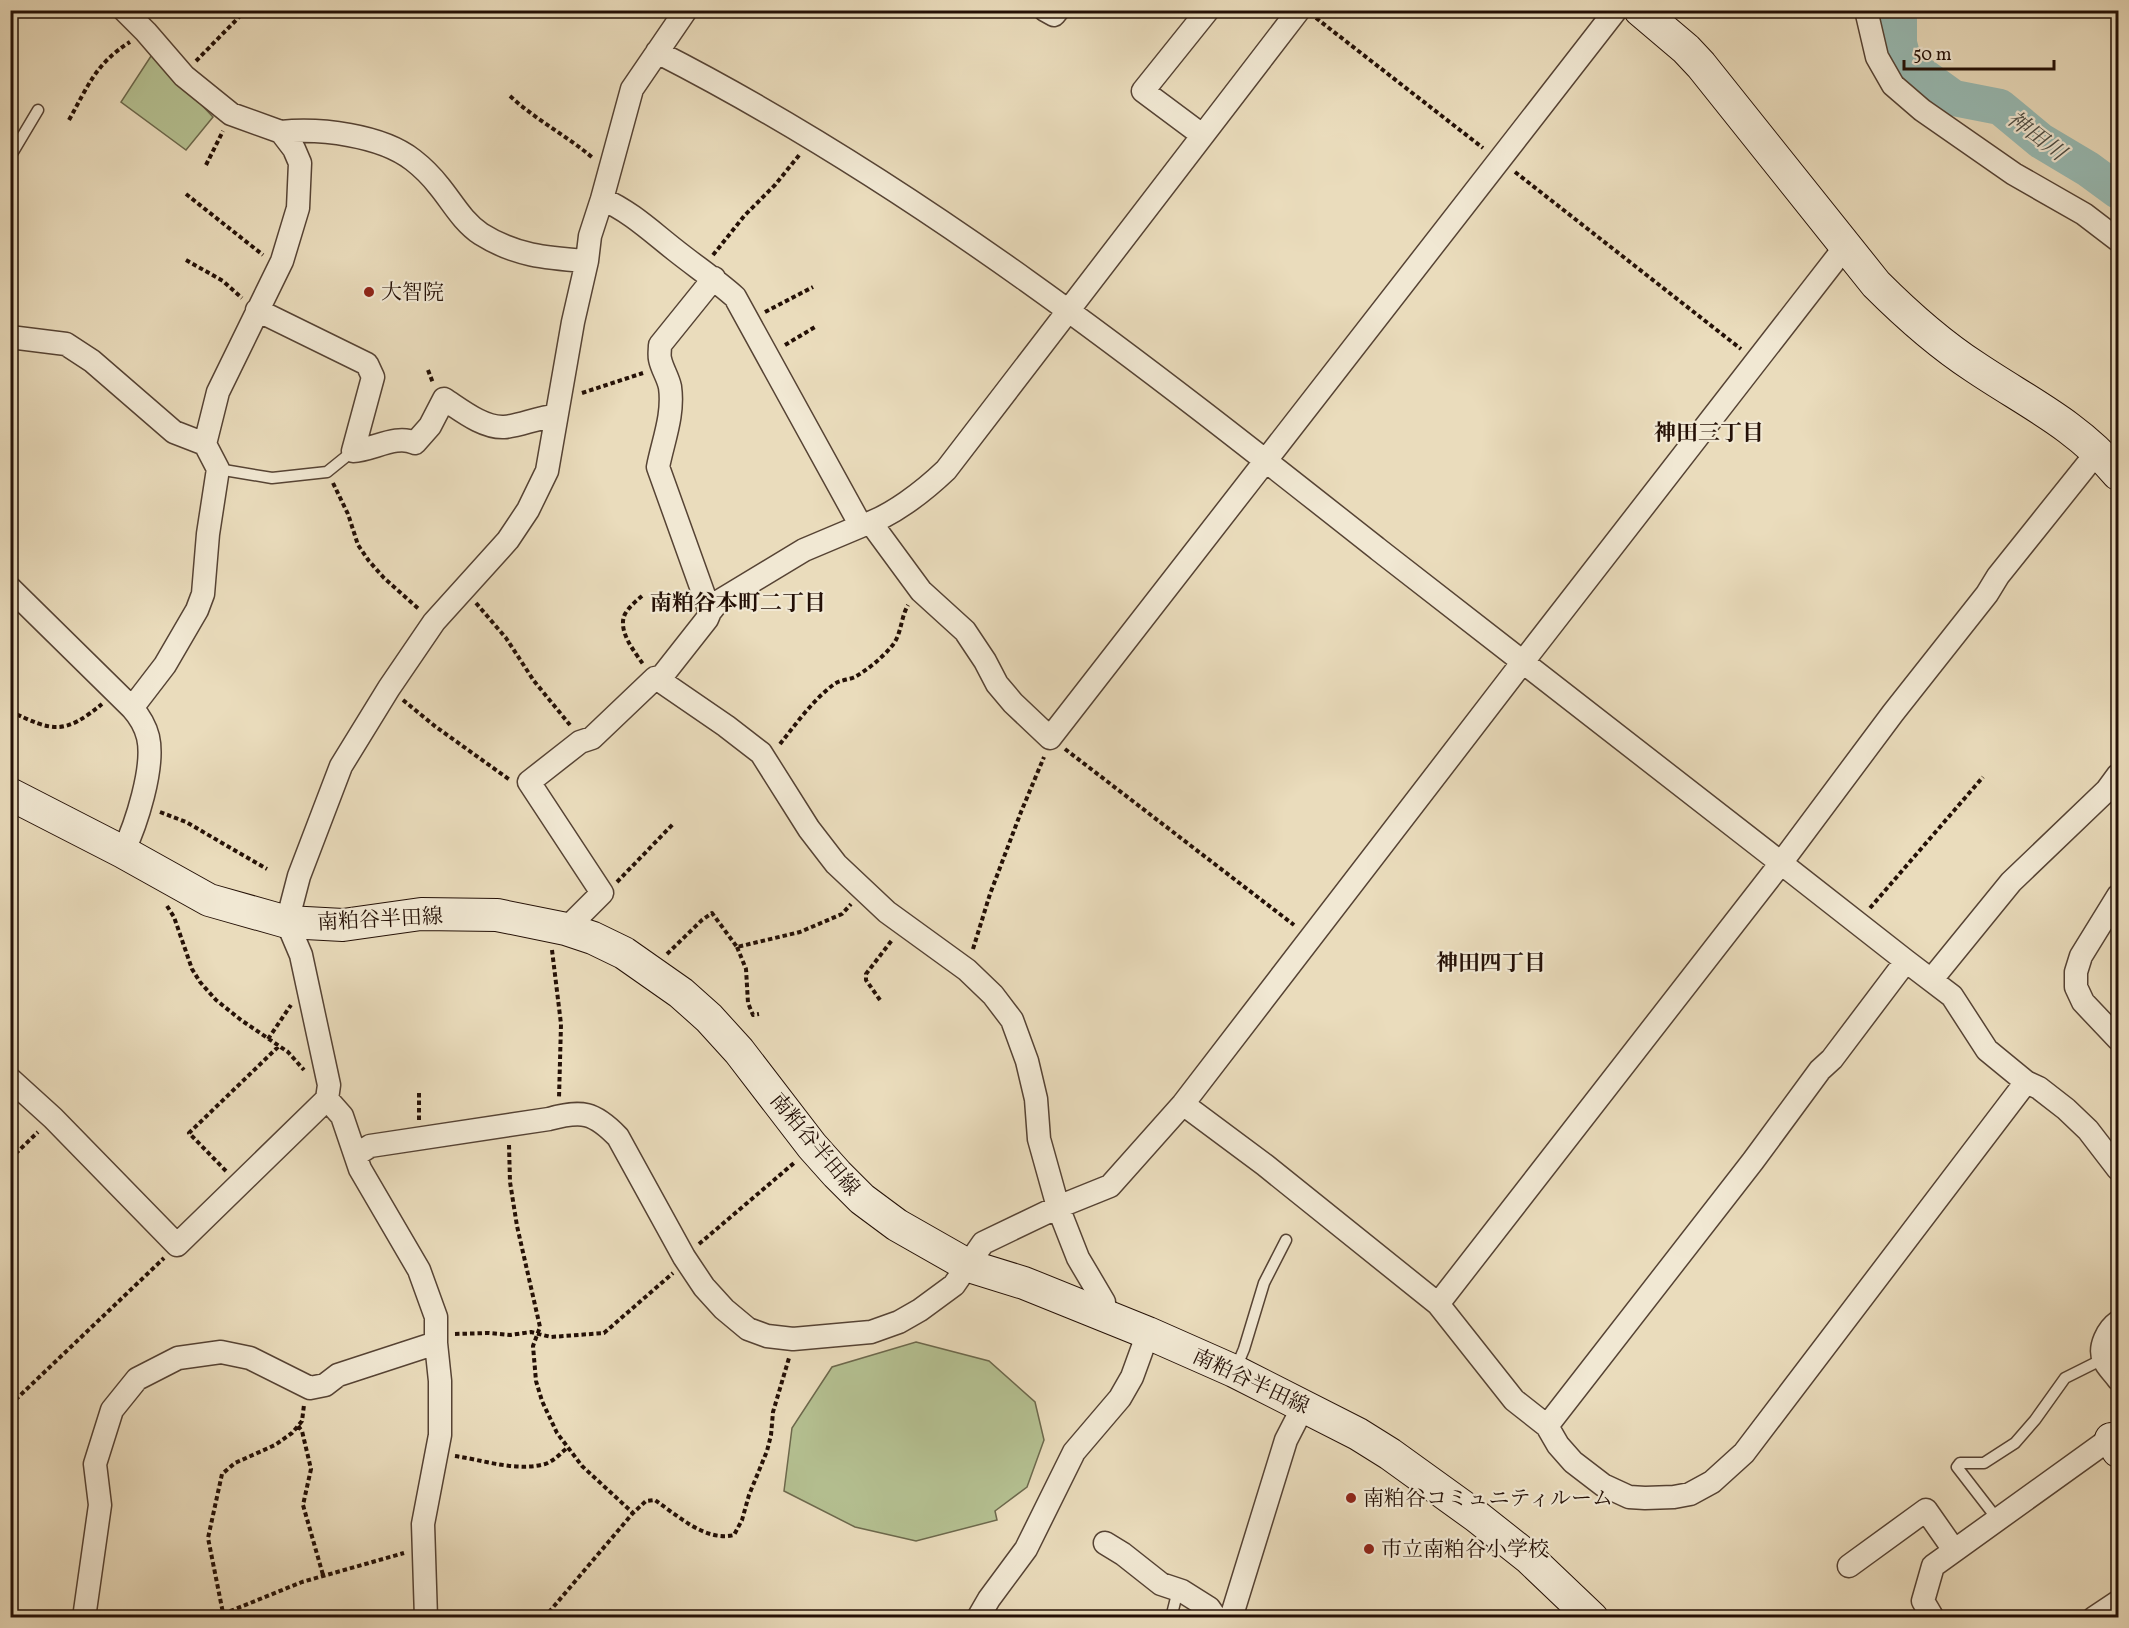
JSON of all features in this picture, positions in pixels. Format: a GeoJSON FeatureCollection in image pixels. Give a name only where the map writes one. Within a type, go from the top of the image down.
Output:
{"type":"FeatureCollection","features":[{"type":"Feature","properties":{"kind":"main road"},"geometry":{"type":"LineString","coordinates":[[1640,10],[1701,64],[1875,284],[1917,325],[1974,367],[2068,426],[2098,451],[2118,474]]}},
{"type":"Feature","properties":{"kind":"main road","name":"南粕谷半田線"},"geometry":{"type":"LineString","coordinates":[[10,794],[123,852],[209,900],[287,922],[343,925],[432,914],[497,915],[559,928],[593,938],[624,953],[681,993],[709,1018],[739,1051],[812,1146],[862,1199],[897,1225],[969,1266],[1024,1283],[1103,1315],[1234,1371],[1304,1405],[1382,1449],[1442,1490],[1529,1558],[1592,1617]]}},
{"type":"Feature","properties":{"kind":"street"},"geometry":{"type":"LineString","coordinates":[[124,10],[184,76],[231,114],[281,132],[322,132],[372,140],[393,148],[413,160],[439,186],[460,216],[481,233],[517,252],[540,257],[587,261]]}},
{"type":"Feature","properties":{"kind":"street"},"geometry":{"type":"LineString","coordinates":[[1045,10],[1054,15],[1058,10]]}},
{"type":"Feature","properties":{"kind":"street"},"geometry":{"type":"LineString","coordinates":[[1202,135],[1143,91],[1208,10]]}},
{"type":"Feature","properties":{"kind":"street"},"geometry":{"type":"LineString","coordinates":[[602,199],[620,207],[735,297],[768,360],[866,524],[921,591],[965,631],[985,660],[997,684],[1012,703],[1050,738],[1616,10]]}},
{"type":"Feature","properties":{"kind":"street"},"geometry":{"type":"LineString","coordinates":[[1866,10],[1877,57],[1893,85],[1922,110],[2014,174],[2084,214],[2118,240]]}},
{"type":"Feature","properties":{"kind":"street"},"geometry":{"type":"LineString","coordinates":[[10,1079],[53,1118],[177,1245],[327,1097],[329,1085],[301,955],[287,922],[299,876],[341,766],[389,688],[434,622],[508,540],[528,510],[547,471],[590,236],[632,89],[657,52],[677,13]]}},
{"type":"Feature","properties":{"kind":"street"},"geometry":{"type":"LineString","coordinates":[[559,928],[602,893],[529,782],[591,738],[657,679],[707,620],[718,602],[804,550],[866,524],[929,487],[946,470],[1202,135],[1307,14]]}},
{"type":"Feature","properties":{"kind":"street"},"geometry":{"type":"LineString","coordinates":[[657,52],[791,124],[927,213],[1068,311],[1266,461],[1522,663],[1932,979],[1952,996],[1987,1050],[2026,1082],[2039,1088],[2088,1130],[2118,1169]]}},
{"type":"Feature","properties":{"kind":"street"},"geometry":{"type":"LineString","coordinates":[[125,700],[165,665],[197,610],[203,594],[208,534],[218,469],[205,444],[218,392],[278,268],[298,208],[300,163],[294,149],[281,132]]}},
{"type":"Feature","properties":{"kind":"street"},"geometry":{"type":"LineString","coordinates":[[356,1155],[370,1146],[572,1113],[593,1116],[606,1124],[618,1137],[704,1287],[724,1309],[748,1329],[766,1336],[793,1340],[871,1332],[899,1322],[920,1310],[954,1285],[983,1243],[1058,1207],[1110,1186],[1183,1104],[1845,247]]}},
{"type":"Feature","properties":{"kind":"street"},"geometry":{"type":"LineString","coordinates":[[709,275],[660,345],[660,360],[670,385],[671,403],[667,433],[658,467],[710,612]]}},
{"type":"Feature","properties":{"kind":"street"},"geometry":{"type":"LineString","coordinates":[[258,308],[367,364],[373,376],[353,451],[400,440],[415,443],[430,426],[444,399],[465,413],[490,425],[505,427],[542,417],[557,409]]}},
{"type":"Feature","properties":{"kind":"street"},"geometry":{"type":"LineString","coordinates":[[10,338],[66,344],[92,361],[174,432],[205,444]]}},
{"type":"Feature","properties":{"kind":"street"},"geometry":{"type":"LineString","coordinates":[[1438,1304],[1780,863],[1893,713],[2098,451]]}},
{"type":"Feature","properties":{"kind":"street"},"geometry":{"type":"LineString","coordinates":[[10,588],[125,700],[143,722],[149,740],[148,768],[141,806],[123,852]]}},
{"type":"Feature","properties":{"kind":"street"},"geometry":{"type":"LineString","coordinates":[[657,679],[761,753],[809,829],[836,864],[887,912],[967,970],[993,995],[1012,1020],[1027,1061],[1036,1099],[1039,1139],[1058,1207],[1078,1258],[1104,1302],[1103,1315]]}},
{"type":"Feature","properties":{"kind":"street"},"geometry":{"type":"LineString","coordinates":[[1932,979],[2011,882],[2107,790],[2118,774]]}},
{"type":"Feature","properties":{"kind":"street"},"geometry":{"type":"LineString","coordinates":[[2118,896],[2081,956],[2076,972],[2076,987],[2084,1002],[2118,1039]]}},
{"type":"Feature","properties":{"kind":"street"},"geometry":{"type":"LineString","coordinates":[[1547,1426],[1906,961]]}},
{"type":"Feature","properties":{"kind":"street"},"geometry":{"type":"LineString","coordinates":[[1183,1104],[1274,1173],[1438,1304],[1514,1400],[1547,1426],[1558,1445],[1573,1462],[1604,1485],[1629,1497],[1674,1497],[1690,1494],[1712,1482],[1744,1453],[2026,1082]]}},
{"type":"Feature","properties":{"kind":"street"},"geometry":{"type":"LineString","coordinates":[[327,1097],[342,1116],[360,1169],[419,1270],[436,1317],[440,1381],[440,1435],[423,1524],[426,1617]]}},
{"type":"Feature","properties":{"kind":"street"},"geometry":{"type":"LineString","coordinates":[[2118,1322],[2112,1326],[2103,1342],[2103,1359],[2118,1379]]}},
{"type":"Feature","properties":{"kind":"street"},"geometry":{"type":"LineString","coordinates":[[978,1617],[1026,1549],[1074,1452],[1120,1398],[1132,1377],[1148,1334]]}},
{"type":"Feature","properties":{"kind":"street"},"geometry":{"type":"LineString","coordinates":[[84,1617],[100,1505],[95,1464],[112,1410],[137,1379],[178,1358],[220,1352],[250,1358],[310,1388],[325,1385],[339,1375],[436,1339]]}},
{"type":"Feature","properties":{"kind":"street"},"geometry":{"type":"LineString","coordinates":[[1231,1617],[1286,1440],[1304,1405]]}},
{"type":"Feature","properties":{"kind":"street"},"geometry":{"type":"LineString","coordinates":[[1933,1617],[1923,1601],[1933,1566],[2116,1441]]}},
{"type":"Feature","properties":{"kind":"street"},"geometry":{"type":"LineString","coordinates":[[1849,1566],[1926,1510],[1954,1550]]}},
{"type":"Feature","properties":{"kind":"street"},"geometry":{"type":"LineString","coordinates":[[1106,1543],[1124,1554],[1161,1584],[1178,1590],[1209,1608],[1216,1617]]}},
{"type":"Feature","properties":{"kind":"street"},"geometry":{"type":"LineString","coordinates":[[2094,1617],[2118,1602]]}},
{"type":"Feature","properties":{"kind":"lane"},"geometry":{"type":"LineString","coordinates":[[10,157],[38,110]]}},
{"type":"Feature","properties":{"kind":"lane"},"geometry":{"type":"LineString","coordinates":[[218,469],[272,478],[327,472],[353,451]]}},
{"type":"Feature","properties":{"kind":"lane"},"geometry":{"type":"LineString","coordinates":[[1234,1371],[1244,1349],[1264,1283],[1286,1240]]}},
{"type":"Feature","properties":{"kind":"lane"},"geometry":{"type":"LineString","coordinates":[[1998,1520],[1957,1467],[1960,1463],[1984,1463],[2015,1443],[2035,1420],[2065,1378],[2103,1359]]}},
{"type":"Feature","properties":{"kind":"lane"},"geometry":{"type":"LineString","coordinates":[[1172,1617],[1178,1590]]}},
{"type":"Feature","properties":{"kind":"path"},"geometry":{"type":"LineString","coordinates":[[184,76],[200,56],[246,10]]}},
{"type":"Feature","properties":{"kind":"path"},"geometry":{"type":"LineString","coordinates":[[1307,14],[1499,160],[1757,362]]}},
{"type":"Feature","properties":{"kind":"path"},"geometry":{"type":"LineString","coordinates":[[69,120],[100,65],[112,53],[146,32]]}},
{"type":"Feature","properties":{"kind":"path"},"geometry":{"type":"LineString","coordinates":[[510,96],[529,113],[575,143],[610,172]]}},
{"type":"Feature","properties":{"kind":"path"},"geometry":{"type":"LineString","coordinates":[[206,165],[231,114]]}},
{"type":"Feature","properties":{"kind":"path"},"geometry":{"type":"LineString","coordinates":[[709,275],[715,253],[745,215],[775,185],[812,138]]}},
{"type":"Feature","properties":{"kind":"path"},"geometry":{"type":"LineString","coordinates":[[186,194],[245,238],[278,268]]}},
{"type":"Feature","properties":{"kind":"path"},"geometry":{"type":"LineString","coordinates":[[186,260],[223,281],[242,298],[258,308]]}},
{"type":"Feature","properties":{"kind":"path"},"geometry":{"type":"LineString","coordinates":[[750,322],[813,287]]}},
{"type":"Feature","properties":{"kind":"path"},"geometry":{"type":"LineString","coordinates":[[768,360],[783,346],[815,327]]}},
{"type":"Feature","properties":{"kind":"path"},"geometry":{"type":"LineString","coordinates":[[557,409],[662,366]]}},
{"type":"Feature","properties":{"kind":"path"},"geometry":{"type":"LineString","coordinates":[[327,472],[348,514],[358,544],[369,561],[384,578],[434,622]]}},
{"type":"Feature","properties":{"kind":"path"},"geometry":{"type":"LineString","coordinates":[[464,588],[506,638],[534,681],[584,741]]}},
{"type":"Feature","properties":{"kind":"path"},"geometry":{"type":"LineString","coordinates":[[766,760],[818,698],[836,683],[853,678],[890,650],[897,639],[907,607],[921,591]]}},
{"type":"Feature","properties":{"kind":"path"},"geometry":{"type":"LineString","coordinates":[[642,596],[628,610],[623,618],[623,625],[628,642],[657,679]]}},
{"type":"Feature","properties":{"kind":"path"},"geometry":{"type":"LineString","coordinates":[[389,688],[436,727],[522,789],[529,782]]}},
{"type":"Feature","properties":{"kind":"path"},"geometry":{"type":"LineString","coordinates":[[10,711],[49,727],[67,726],[125,700]]}},
{"type":"Feature","properties":{"kind":"path"},"geometry":{"type":"LineString","coordinates":[[967,970],[990,894],[1042,764],[1050,738],[1311,938]]}},
{"type":"Feature","properties":{"kind":"path"},"geometry":{"type":"LineString","coordinates":[[1858,923],[1983,777]]}},
{"type":"Feature","properties":{"kind":"path"},"geometry":{"type":"LineString","coordinates":[[141,806],[186,822],[267,869]]}},
{"type":"Feature","properties":{"kind":"path"},"geometry":{"type":"LineString","coordinates":[[602,893],[605,894],[673,824]]}},
{"type":"Feature","properties":{"kind":"path"},"geometry":{"type":"LineString","coordinates":[[159,872],[158,892],[174,917],[192,969],[216,1000],[288,1052],[309,1075],[320,1092],[327,1097]]}},
{"type":"Feature","properties":{"kind":"path"},"geometry":{"type":"LineString","coordinates":[[737,947],[800,932],[842,914],[863,890]]}},
{"type":"Feature","properties":{"kind":"path"},"geometry":{"type":"LineString","coordinates":[[652,972],[702,920],[712,913],[737,947],[746,969],[748,1003],[753,1015],[759,1014]]}},
{"type":"Feature","properties":{"kind":"path"},"geometry":{"type":"LineString","coordinates":[[880,1000],[866,980],[866,974],[904,924]]}},
{"type":"Feature","properties":{"kind":"path"},"geometry":{"type":"LineString","coordinates":[[558,1116],[561,1024],[550,937],[559,928]]}},
{"type":"Feature","properties":{"kind":"path"},"geometry":{"type":"LineString","coordinates":[[268,1039],[301,992],[308,990]]}},
{"type":"Feature","properties":{"kind":"path"},"geometry":{"type":"LineString","coordinates":[[239,1185],[189,1133],[279,1046]]}},
{"type":"Feature","properties":{"kind":"path"},"geometry":{"type":"LineString","coordinates":[[10,1159],[53,1118]]}},
{"type":"Feature","properties":{"kind":"path"},"geometry":{"type":"LineString","coordinates":[[509,1125],[510,1182],[527,1277],[540,1327],[533,1346],[536,1381],[557,1433],[582,1466],[633,1513]]}},
{"type":"Feature","properties":{"kind":"path"},"geometry":{"type":"LineString","coordinates":[[436,1339],[478,1333],[502,1336],[531,1332],[551,1336],[604,1333],[812,1146]]}},
{"type":"Feature","properties":{"kind":"path"},"geometry":{"type":"LineString","coordinates":[[10,1405],[177,1245]]}},
{"type":"Feature","properties":{"kind":"path"},"geometry":{"type":"LineString","coordinates":[[544,1617],[633,1513],[646,1501],[656,1500],[708,1534],[723,1538],[735,1535],[767,1451],[773,1412],[793,1340]]}},
{"type":"Feature","properties":{"kind":"path"},"geometry":{"type":"LineString","coordinates":[[310,1388],[306,1396],[302,1421],[292,1433],[275,1445],[235,1463],[222,1474],[208,1539],[223,1616],[323,1575],[423,1548]]}},
{"type":"Feature","properties":{"kind":"path"},"geometry":{"type":"LineString","coordinates":[[298,1426],[302,1431],[311,1469],[303,1505],[323,1575]]}},
{"type":"Feature","properties":{"kind":"path"},"geometry":{"type":"LineString","coordinates":[[436,1453],[518,1466],[546,1463],[568,1447]]}},
{"type":"Feature","properties":{"kind":"green space"},"geometry":{"type":"Polygon","coordinates":[[[153,53],[213,117],[186,150],[121,102],[153,53]]]}},
{"type":"Feature","properties":{"kind":"green space"},"geometry":{"type":"Polygon","coordinates":[[[916,1342],[989,1361],[1035,1402],[1044,1440],[1027,1487],[995,1511],[997,1520],[916,1541],[855,1527],[784,1491],[792,1428],[832,1367],[916,1342]]]}},
{"type":"Feature","properties":{"kind":"waterway","name":"神田川"},"geometry":{"type":"LineString","coordinates":[[1899,10],[1899,43],[1904,62],[1954,98],[2000,107],[2041,141],[2088,169],[2118,191]]}},
{"type":"Feature","properties":{"kind":"place","name":"大智院"},"geometry":{"type":"Point","coordinates":[369,292]}},
{"type":"Feature","properties":{"kind":"place","name":"南粕谷コミュニティルーム"},"geometry":{"type":"Point","coordinates":[1351,1498]}},
{"type":"Feature","properties":{"kind":"place","name":"市立南粕谷小学校"},"geometry":{"type":"Point","coordinates":[1369,1549]}},
{"type":"Feature","properties":{"kind":"district","name":"神田三丁目"},"geometry":{"type":"Point","coordinates":[1709,432]}},
{"type":"Feature","properties":{"kind":"district","name":"南粕谷本町二丁目"},"geometry":{"type":"Point","coordinates":[738,602]}},
{"type":"Feature","properties":{"kind":"district","name":"神田四丁目"},"geometry":{"type":"Point","coordinates":[1491,962]}}]}
